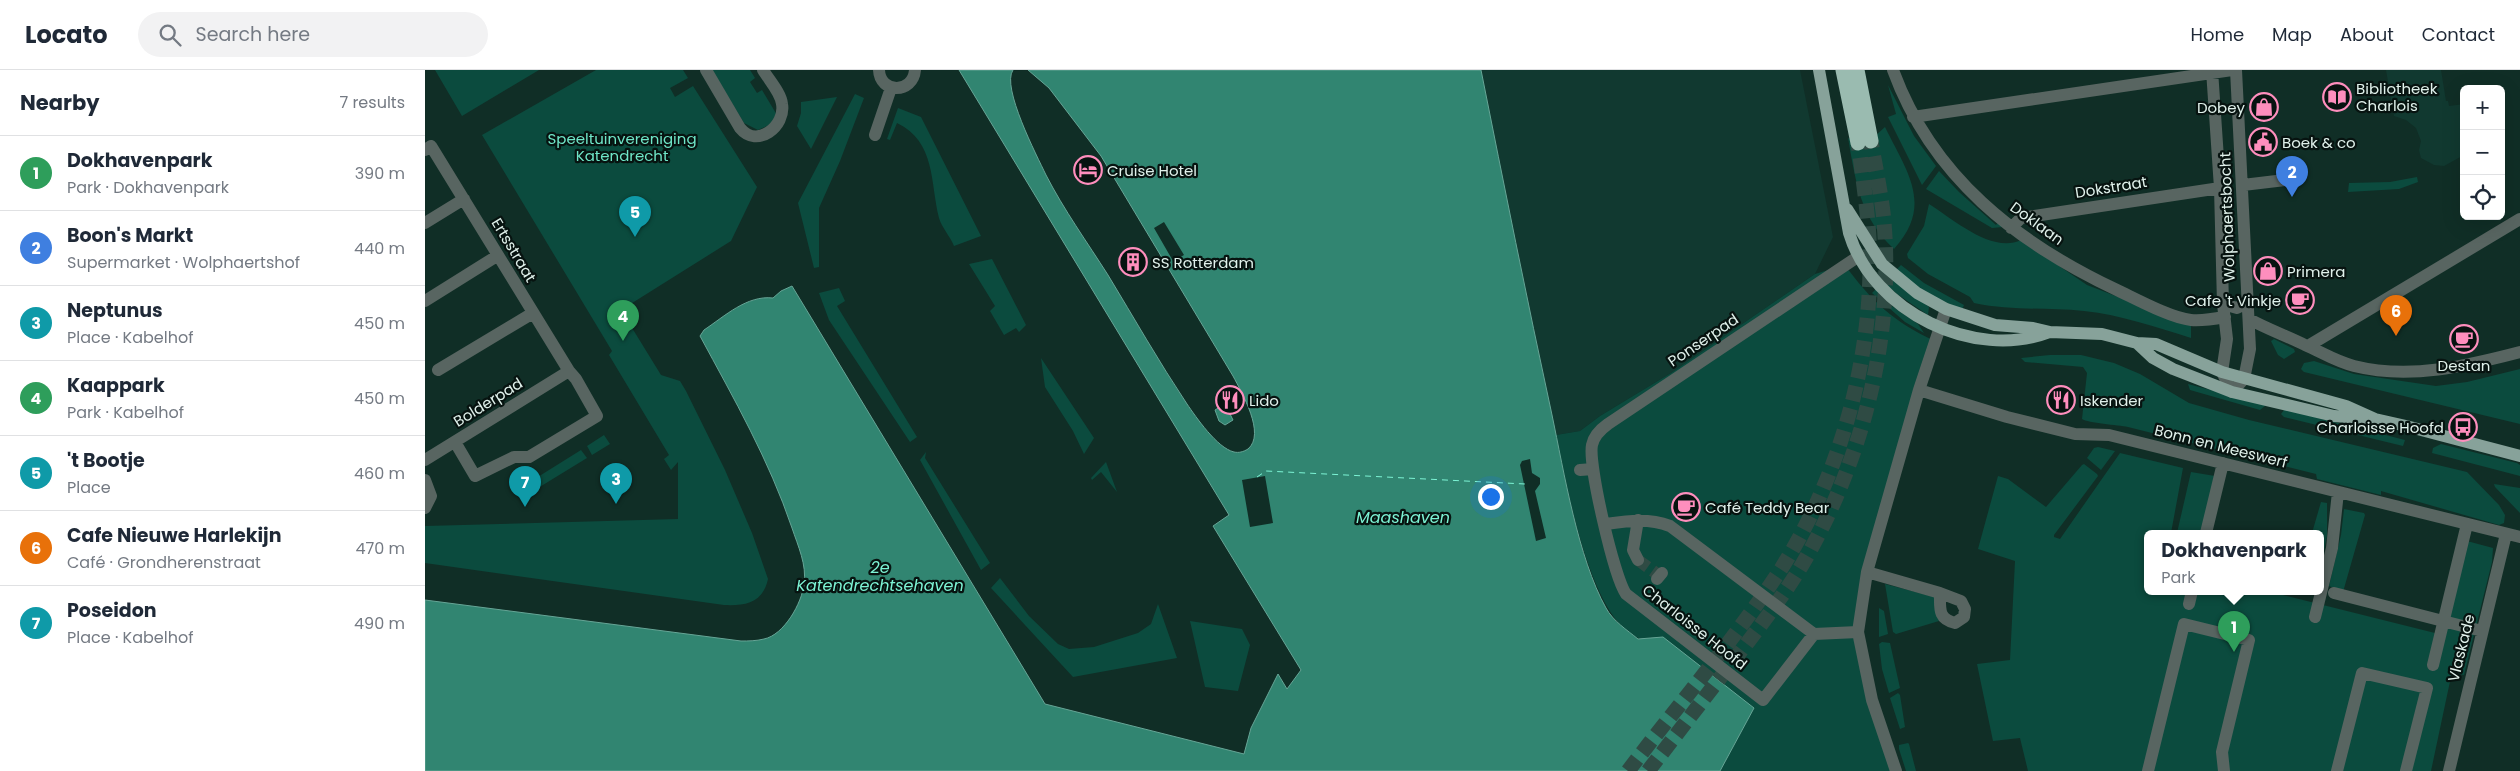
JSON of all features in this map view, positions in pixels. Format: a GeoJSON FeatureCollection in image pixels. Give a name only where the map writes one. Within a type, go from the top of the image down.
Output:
{"type":"FeatureCollection","features":[{"type":"Feature","properties":{"kind":"highway"},"geometry":{"type":"LineString","coordinates":[[1843,70],[1864,142],[1857,70]]}},
{"type":"Feature","properties":{"kind":"main road"},"geometry":{"type":"LineString","coordinates":[[1819,70],[1831,140],[1847,209],[1849,233],[1859,256],[1871,274],[1901,304],[1939,328],[1973,337],[2004,340],[2034,338],[2050,332]]}},
{"type":"Feature","properties":{"kind":"main road"},"geometry":{"type":"LineString","coordinates":[[1847,209],[1861,234],[1882,264],[1906,286],[1945,309],[1995,325],[2033,328],[2050,332],[2102,334],[2137,343],[2155,344],[2222,372],[2244,379],[2346,406],[2375,419],[2520,456]]}},
{"type":"Feature","properties":{"kind":"main road"},"geometry":{"type":"LineString","coordinates":[[2137,343],[2153,358],[2173,370],[2232,392],[2343,418],[2375,419]]}},
{"type":"Feature","properties":{"kind":"street"},"geometry":{"type":"LineString","coordinates":[[706,70],[740,128],[746,134],[754,137],[770,131],[782,116],[781,100],[763,70]]}},
{"type":"Feature","properties":{"kind":"street"},"geometry":{"type":"LineString","coordinates":[[879,70],[881,80],[891,88],[897,89],[908,85],[913,80],[915,70]]}},
{"type":"Feature","properties":{"kind":"street","name":"Doklaan"},"geometry":{"type":"LineString","coordinates":[[1893,70],[1913,118],[1957,178],[2011,228],[2061,261],[2162,310],[2192,320],[2225,317]]}},
{"type":"Feature","properties":{"kind":"street"},"geometry":{"type":"LineString","coordinates":[[1913,118],[2212,71],[2231,70]]}},
{"type":"Feature","properties":{"kind":"street","name":"Wolphaertsbocht"},"geometry":{"type":"LineString","coordinates":[[2235,70],[2249,319],[2249,359],[2244,379]]}},
{"type":"Feature","properties":{"kind":"street","name":"Wolphaertsbocht"},"geometry":{"type":"LineString","coordinates":[[2212,71],[2220,188],[2225,317],[2226,351],[2222,372]]}},
{"type":"Feature","properties":{"kind":"street"},"geometry":{"type":"LineString","coordinates":[[875,135],[891,88]]}},
{"type":"Feature","properties":{"kind":"street","name":"Ertsstraat"},"geometry":{"type":"LineString","coordinates":[[428,148],[464,200],[497,256],[569,371],[576,379],[597,416],[529,457],[514,457],[475,476],[455,442]]}},
{"type":"Feature","properties":{"kind":"street"},"geometry":{"type":"LineString","coordinates":[[2243,186],[2293,180]]}},
{"type":"Feature","properties":{"kind":"street","name":"Dokstraat"},"geometry":{"type":"LineString","coordinates":[[2011,228],[2021,218],[2220,188]]}},
{"type":"Feature","properties":{"kind":"street"},"geometry":{"type":"LineString","coordinates":[[425,223],[464,200]]}},
{"type":"Feature","properties":{"kind":"street"},"geometry":{"type":"LineString","coordinates":[[2309,346],[2520,219]]}},
{"type":"Feature","properties":{"kind":"street"},"geometry":{"type":"LineString","coordinates":[[425,300],[497,256]]}},
{"type":"Feature","properties":{"kind":"street","name":"Ponserpad"},"geometry":{"type":"LineString","coordinates":[[1606,524],[1587,470],[1592,446],[1597,434],[1608,424],[1859,256]]}},
{"type":"Feature","properties":{"kind":"street"},"geometry":{"type":"LineString","coordinates":[[2223,304],[2237,308],[2247,303]]}},
{"type":"Feature","properties":{"kind":"street"},"geometry":{"type":"LineString","coordinates":[[1896,771],[1872,700],[1859,632],[1867,572],[1919,390],[1945,309]]}},
{"type":"Feature","properties":{"kind":"street"},"geometry":{"type":"LineString","coordinates":[[438,370],[533,313]]}},
{"type":"Feature","properties":{"kind":"street"},"geometry":{"type":"LineString","coordinates":[[2249,319],[2352,366],[2377,371],[2407,372],[2455,367],[2520,352]]}},
{"type":"Feature","properties":{"kind":"street","name":"Bolderpad"},"geometry":{"type":"LineString","coordinates":[[425,460],[569,371]]}},
{"type":"Feature","properties":{"kind":"street"},"geometry":{"type":"LineString","coordinates":[[2222,372],[2232,392],[2244,379]]}},
{"type":"Feature","properties":{"kind":"street","name":"Bonn en Meeswerf"},"geometry":{"type":"LineString","coordinates":[[1919,390],[2007,417],[2075,434],[2096,434],[2223,463],[2520,537]]}},
{"type":"Feature","properties":{"kind":"street"},"geometry":{"type":"LineString","coordinates":[[2207,530],[2223,463]]}},
{"type":"Feature","properties":{"kind":"street"},"geometry":{"type":"LineString","coordinates":[[425,480],[431,496],[425,508]]}},
{"type":"Feature","properties":{"kind":"street"},"geometry":{"type":"LineString","coordinates":[[2315,617],[2326,591],[2338,492]]}},
{"type":"Feature","properties":{"kind":"street"},"geometry":{"type":"LineString","coordinates":[[1606,524],[1638,520],[1657,521],[1679,531],[1814,634],[1859,632]]}},
{"type":"Feature","properties":{"kind":"street"},"geometry":{"type":"LineString","coordinates":[[1638,520],[1633,550],[1639,560]]}},
{"type":"Feature","properties":{"kind":"street","name":"Charloisse Hoofd"},"geometry":{"type":"LineString","coordinates":[[1606,524],[1612,561],[1626,594],[1763,700],[1814,634]]}},
{"type":"Feature","properties":{"kind":"street"},"geometry":{"type":"LineString","coordinates":[[2433,665],[2467,524]]}},
{"type":"Feature","properties":{"kind":"street","name":"Vlaskade"},"geometry":{"type":"LineString","coordinates":[[2449,771],[2506,534]]}},
{"type":"Feature","properties":{"kind":"street"},"geometry":{"type":"LineString","coordinates":[[1867,572],[1940,593]]}},
{"type":"Feature","properties":{"kind":"street"},"geometry":{"type":"LineString","coordinates":[[2326,591],[2482,631]]}},
{"type":"Feature","properties":{"kind":"street"},"geometry":{"type":"LineString","coordinates":[[2189,604],[2191,595]]}},
{"type":"Feature","properties":{"kind":"street"},"geometry":{"type":"LineString","coordinates":[[2148,771],[2184,624],[2249,640],[2222,752],[2224,771]]}},
{"type":"Feature","properties":{"kind":"street"},"geometry":{"type":"LineString","coordinates":[[2337,771],[2362,673],[2427,688],[2406,771]]}},
{"type":"Feature","properties":{"kind":"shaded area"},"geometry":{"type":"Polygon","coordinates":[[[1467,70],[1800,70],[1833,237],[1815,274],[1671,373],[1600,416],[1580,431],[1556,435],[1467,70]]]}},
{"type":"Feature","properties":{"kind":"shaded area"},"geometry":{"type":"Polygon","coordinates":[[[2386,70],[2441,70],[2446,101],[2448,101],[2449,106],[2460,105],[2460,157],[2444,166],[2434,165],[2421,158],[2419,150],[2421,141],[2416,128],[2406,120],[2394,116],[2386,70]]]}},
{"type":"Feature","properties":{"kind":"green space"},"geometry":{"type":"Polygon","coordinates":[[[435,70],[539,70],[462,116],[435,70]]]}},
{"type":"Feature","properties":{"kind":"green space","name":"Speeltuinvereniging Katendrecht"},"geometry":{"type":"Polygon","coordinates":[[[596,70],[683,70],[688,78],[670,88],[675,97],[693,86],[757,187],[731,241],[621,310],[661,375],[680,381],[686,391],[725,470],[752,533],[768,579],[762,593],[746,604],[724,605],[425,563],[425,526],[678,519],[678,462],[671,470],[664,459],[669,455],[609,355],[612,351],[482,135],[596,70]]]}},
{"type":"Feature","properties":{"kind":"green space"},"geometry":{"type":"Polygon","coordinates":[[[712,70],[750,70],[755,78],[750,82],[757,93],[762,90],[777,115],[771,124],[758,130],[744,123],[712,70]]]}},
{"type":"Feature","properties":{"kind":"green space"},"geometry":{"type":"Polygon","coordinates":[[[1888,85],[1914,136],[1936,166],[1922,185],[1888,117],[1896,114],[1888,85]]]}},
{"type":"Feature","properties":{"kind":"green space"},"geometry":{"type":"Polygon","coordinates":[[[855,94],[864,98],[840,161],[819,208],[819,267],[814,268],[798,203],[855,94]]]}},
{"type":"Feature","properties":{"kind":"green space"},"geometry":{"type":"Polygon","coordinates":[[[837,97],[811,149],[797,126],[801,113],[801,102],[837,97]]]}},
{"type":"Feature","properties":{"kind":"green space"},"geometry":{"type":"Polygon","coordinates":[[[898,108],[921,117],[981,236],[954,246],[939,218],[929,164],[919,141],[910,131],[897,123],[890,140],[887,139],[898,108]]]}},
{"type":"Feature","properties":{"kind":"green space"},"geometry":{"type":"Polygon","coordinates":[[[1885,127],[1908,174],[1913,188],[1915,203],[1913,218],[1906,233],[1894,249],[1874,224],[1861,198],[1848,138],[1864,142],[1885,127]]]}},
{"type":"Feature","properties":{"kind":"green space"},"geometry":{"type":"Polygon","coordinates":[[[1939,171],[1996,225],[1999,221],[2003,227],[1992,228],[1926,189],[1939,171]]]}},
{"type":"Feature","properties":{"kind":"green space"},"geometry":{"type":"Polygon","coordinates":[[[2417,177],[2418,182],[2399,189],[2348,192],[2349,183],[2390,182],[2417,177]]]}},
{"type":"Feature","properties":{"kind":"green space"},"geometry":{"type":"Polygon","coordinates":[[[1929,204],[1961,226],[1985,239],[2010,243],[2021,240],[2087,285],[2191,325],[2191,338],[2111,315],[2070,310],[2002,307],[1974,303],[1970,297],[1928,274],[1908,258],[1907,254],[1924,226],[1929,204]]]}},
{"type":"Feature","properties":{"kind":"green space"},"geometry":{"type":"Polygon","coordinates":[[[992,259],[1026,325],[1019,332],[1016,328],[1004,335],[990,311],[995,306],[969,264],[992,259]]]}},
{"type":"Feature","properties":{"kind":"green space"},"geometry":{"type":"Polygon","coordinates":[[[1845,265],[1854,278],[1884,309],[1908,326],[1935,341],[1919,390],[1858,632],[1896,771],[1720,771],[1754,708],[1648,640],[1628,632],[1611,613],[1597,586],[1585,554],[1556,435],[1580,431],[1600,416],[1671,373],[1815,274],[1845,265]]]}},
{"type":"Feature","properties":{"kind":"green space"},"geometry":{"type":"Polygon","coordinates":[[[1901,265],[1924,283],[1964,305],[1962,310],[1926,293],[1895,271],[1901,265]]]}},
{"type":"Feature","properties":{"kind":"green space"},"geometry":{"type":"Polygon","coordinates":[[[1890,276],[1929,307],[1928,315],[1897,294],[1884,282],[1890,276]]]}},
{"type":"Feature","properties":{"kind":"green space"},"geometry":{"type":"Polygon","coordinates":[[[839,288],[845,301],[837,306],[917,437],[910,442],[829,320],[819,293],[839,288]]]}},
{"type":"Feature","properties":{"kind":"green space"},"geometry":{"type":"Polygon","coordinates":[[[1877,288],[1889,304],[1918,324],[1924,333],[1905,322],[1872,293],[1877,288]]]}},
{"type":"Feature","properties":{"kind":"green space"},"geometry":{"type":"Polygon","coordinates":[[[2274,339],[2294,349],[2295,352],[2284,359],[2278,355],[2271,341],[2274,339]]]}},
{"type":"Feature","properties":{"kind":"green space"},"geometry":{"type":"Polygon","coordinates":[[[2050,355],[2081,355],[2114,363],[2140,374],[2189,403],[2249,420],[2467,472],[2499,505],[2505,515],[2504,523],[2499,525],[2381,491],[2381,495],[2317,479],[2316,474],[2128,427],[2082,419],[2087,373],[2083,367],[2025,362],[2021,358],[2050,355]]]}},
{"type":"Feature","properties":{"kind":"green space"},"geometry":{"type":"Polygon","coordinates":[[[1041,358],[1094,438],[1084,454],[1073,431],[1045,387],[1041,358]]]}},
{"type":"Feature","properties":{"kind":"green space"},"geometry":{"type":"Polygon","coordinates":[[[2314,361],[2354,374],[2436,386],[2467,382],[2520,369],[2520,424],[2304,372],[2301,369],[2304,363],[2314,361]]]}},
{"type":"Feature","properties":{"kind":"green space"},"geometry":{"type":"Polygon","coordinates":[[[2188,384],[2264,404],[2265,406],[2260,410],[2190,390],[2188,384]]]}},
{"type":"Feature","properties":{"kind":"green space"},"geometry":{"type":"Polygon","coordinates":[[[2284,410],[2405,440],[2403,446],[2284,417],[2281,414],[2284,410]]]}},
{"type":"Feature","properties":{"kind":"green space"},"geometry":{"type":"Polygon","coordinates":[[[604,435],[610,444],[592,455],[587,446],[604,435]]]}},
{"type":"Feature","properties":{"kind":"green space"},"geometry":{"type":"Polygon","coordinates":[[[2441,444],[2517,463],[2520,465],[2520,476],[2432,453],[2433,448],[2441,444]]]}},
{"type":"Feature","properties":{"kind":"green space"},"geometry":{"type":"Polygon","coordinates":[[[2098,447],[2115,451],[2101,470],[2087,458],[2094,448],[2098,447]]]}},
{"type":"Feature","properties":{"kind":"green space"},"geometry":{"type":"Polygon","coordinates":[[[581,450],[587,458],[538,488],[533,480],[581,450]]]}},
{"type":"Feature","properties":{"kind":"green space"},"geometry":{"type":"Polygon","coordinates":[[[926,452],[925,458],[990,563],[981,570],[920,460],[926,452]]]}},
{"type":"Feature","properties":{"kind":"green space"},"geometry":{"type":"Polygon","coordinates":[[[2120,453],[2183,468],[2172,530],[2144,530],[2144,595],[2283,595],[2443,635],[2467,541],[2493,548],[2492,562],[2464,675],[2452,672],[2431,771],[2028,771],[2020,738],[1993,741],[1977,664],[2010,660],[2015,561],[1978,549],[1998,476],[2008,479],[2046,507],[2082,465],[2084,464],[2097,474],[2098,476],[2054,535],[2054,537],[2060,539],[2120,453]]]}},
{"type":"Feature","properties":{"kind":"green space"},"geometry":{"type":"Polygon","coordinates":[[[1106,462],[1117,492],[1101,472],[1092,480],[1091,478],[1106,462]]]}},
{"type":"Feature","properties":{"kind":"green space"},"geometry":{"type":"Polygon","coordinates":[[[2191,472],[2215,476],[2204,530],[2178,530],[2191,472]]]}},
{"type":"Feature","properties":{"kind":"green space"},"geometry":{"type":"Polygon","coordinates":[[[2494,484],[2520,488],[2520,513],[2495,487],[2494,484]]]}},
{"type":"Feature","properties":{"kind":"green space"},"geometry":{"type":"Polygon","coordinates":[[[2321,502],[2327,503],[2327,536],[2324,551],[2324,530],[2313,530],[2321,502]]]}},
{"type":"Feature","properties":{"kind":"green space"},"geometry":{"type":"Polygon","coordinates":[[[2344,509],[2364,513],[2365,515],[2343,592],[2329,586],[2341,535],[2344,509]]]}},
{"type":"Feature","properties":{"kind":"green space"},"geometry":{"type":"Polygon","coordinates":[[[1000,578],[1029,616],[1058,644],[1069,649],[1094,647],[1138,633],[1151,624],[1158,604],[1177,658],[1073,677],[991,588],[1000,578]]]}},
{"type":"Feature","properties":{"kind":"green space"},"geometry":{"type":"Polygon","coordinates":[[[1885,584],[1935,597],[1939,621],[1896,634],[1893,632],[1885,584]]]}},
{"type":"Feature","properties":{"kind":"green space"},"geometry":{"type":"Polygon","coordinates":[[[1879,608],[1884,611],[1888,634],[1879,637],[1879,608]]]}},
{"type":"Feature","properties":{"kind":"green space"},"geometry":{"type":"Polygon","coordinates":[[[1190,621],[1242,629],[1250,645],[1238,691],[1205,687],[1190,621]]]}},
{"type":"Feature","properties":{"kind":"green space"},"geometry":{"type":"Polygon","coordinates":[[[1882,642],[1890,643],[1900,688],[1889,693],[1882,669],[1879,644],[1882,642]]]}},
{"type":"Feature","properties":{"kind":"green space"},"geometry":{"type":"Polygon","coordinates":[[[1898,693],[1900,695],[1905,727],[1900,729],[1890,698],[1898,693]]]}},
{"type":"Feature","properties":{"kind":"green space"},"geometry":{"type":"Polygon","coordinates":[[[1908,743],[1916,771],[1906,771],[1899,749],[1899,745],[1908,743]]]}},
{"type":"Feature","properties":{"kind":"water","name":"Maashaven"},"geometry":{"type":"Polygon","coordinates":[[[959,70],[1013,70],[1011,79],[1012,91],[1016,106],[1035,153],[1060,201],[1191,410],[1207,431],[1221,445],[1234,452],[1243,452],[1253,442],[1255,434],[1254,424],[1242,392],[1233,376],[1101,156],[1049,88],[1028,70],[1481,70],[1567,488],[1587,565],[1606,608],[1621,625],[1638,639],[1663,637],[1754,708],[1720,771],[425,771],[425,600],[741,641],[764,639],[785,625],[796,609],[803,592],[805,577],[801,556],[783,503],[762,454],[700,336],[704,330],[745,303],[763,298],[773,298],[781,291],[792,286],[1045,704],[1244,754],[1251,728],[1278,674],[1287,689],[1301,670],[1213,526],[1229,515],[959,70]]]}},
{"type":"Feature","properties":{"kind":"water"},"geometry":{"type":"Polygon","coordinates":[[[1225,404],[1233,420],[1225,425],[1219,421],[1215,410],[1225,404]]]}},
{"type":"Feature","properties":{"kind":"pier"},"geometry":{"type":"Polygon","coordinates":[[[1164,222],[1184,255],[1173,261],[1154,228],[1164,222]]]}},
{"type":"Feature","properties":{"kind":"pier"},"geometry":{"type":"Polygon","coordinates":[[[1530,459],[1532,473],[1540,478],[1540,484],[1535,491],[1546,538],[1536,541],[1520,465],[1522,461],[1530,459]]]}},
{"type":"Feature","properties":{"kind":"pier"},"geometry":{"type":"Polygon","coordinates":[[[1265,476],[1273,523],[1250,527],[1242,480],[1265,476]]]}},
{"type":"Feature","properties":{"kind":"ferry route"},"geometry":{"type":"LineString","coordinates":[[1257,477],[1266,471],[1525,484]]}},
{"type":"Feature","properties":{"kind":"tunnel"},"geometry":{"type":"LineString","coordinates":[[1648,771],[1761,625],[1802,565],[1824,525],[1858,439],[1879,349],[1886,258],[1883,212],[1871,141]]}},
{"type":"Feature","properties":{"kind":"tunnel"},"geometry":{"type":"LineString","coordinates":[[1628,771],[1726,646],[1781,569],[1801,535],[1834,462],[1856,385],[1864,346],[1868,307],[1869,237],[1858,143]]}},
{"type":"Feature","properties":{"kind":"tunnel"},"geometry":{"type":"LineString","coordinates":[[1638,560],[1660,576]]}},
{"type":"Feature","properties":{"kind":"place","name":"Bibliotheek Charlois"},"geometry":{"type":"Point","coordinates":[2337,97]}},
{"type":"Feature","properties":{"kind":"place","name":"Dobey"},"geometry":{"type":"Point","coordinates":[2264,107]}},
{"type":"Feature","properties":{"kind":"place","name":"Boek & co"},"geometry":{"type":"Point","coordinates":[2263,142]}},
{"type":"Feature","properties":{"kind":"place","name":"Cruise Hotel"},"geometry":{"type":"Point","coordinates":[1088,170]}},
{"type":"Feature","properties":{"kind":"place","name":"Boon's Markt"},"geometry":{"type":"Point","coordinates":[2292,197]}},
{"type":"Feature","properties":{"kind":"place","name":"'t Bootje"},"geometry":{"type":"Point","coordinates":[635,237]}},
{"type":"Feature","properties":{"kind":"place","name":"SS Rotterdam"},"geometry":{"type":"Point","coordinates":[1133,262]}},
{"type":"Feature","properties":{"kind":"place","name":"Primera"},"geometry":{"type":"Point","coordinates":[2268,271]}},
{"type":"Feature","properties":{"kind":"place","name":"Cafe 't Vinkje"},"geometry":{"type":"Point","coordinates":[2300,300]}},
{"type":"Feature","properties":{"kind":"place","name":"Cafe Nieuwe Harlekijn"},"geometry":{"type":"Point","coordinates":[2396,336]}},
{"type":"Feature","properties":{"kind":"place","name":"Destan"},"geometry":{"type":"Point","coordinates":[2464,339]}},
{"type":"Feature","properties":{"kind":"place","name":"Kaappark"},"geometry":{"type":"Point","coordinates":[623,341]}},
{"type":"Feature","properties":{"kind":"place","name":"Lido"},"geometry":{"type":"Point","coordinates":[1230,400]}},
{"type":"Feature","properties":{"kind":"place","name":"Iskender"},"geometry":{"type":"Point","coordinates":[2061,400]}},
{"type":"Feature","properties":{"kind":"place","name":"Charloisse Hoofd"},"geometry":{"type":"Point","coordinates":[2463,427]}},
{"type":"Feature","properties":{"kind":"place","name":"Neptunus"},"geometry":{"type":"Point","coordinates":[616,504]}},
{"type":"Feature","properties":{"kind":"place","name":"Poseidon"},"geometry":{"type":"Point","coordinates":[525,507]}},
{"type":"Feature","properties":{"kind":"place","name":"Café Teddy Bear"},"geometry":{"type":"Point","coordinates":[1686,507]}},
{"type":"Feature","properties":{"kind":"place","name":"Dokhavenpark"},"geometry":{"type":"Point","coordinates":[2234,652]}},
{"type":"Feature","properties":{"kind":"water label","name":"2e Katendrechtsehaven"},"geometry":{"type":"Point","coordinates":[880,576]}}]}
